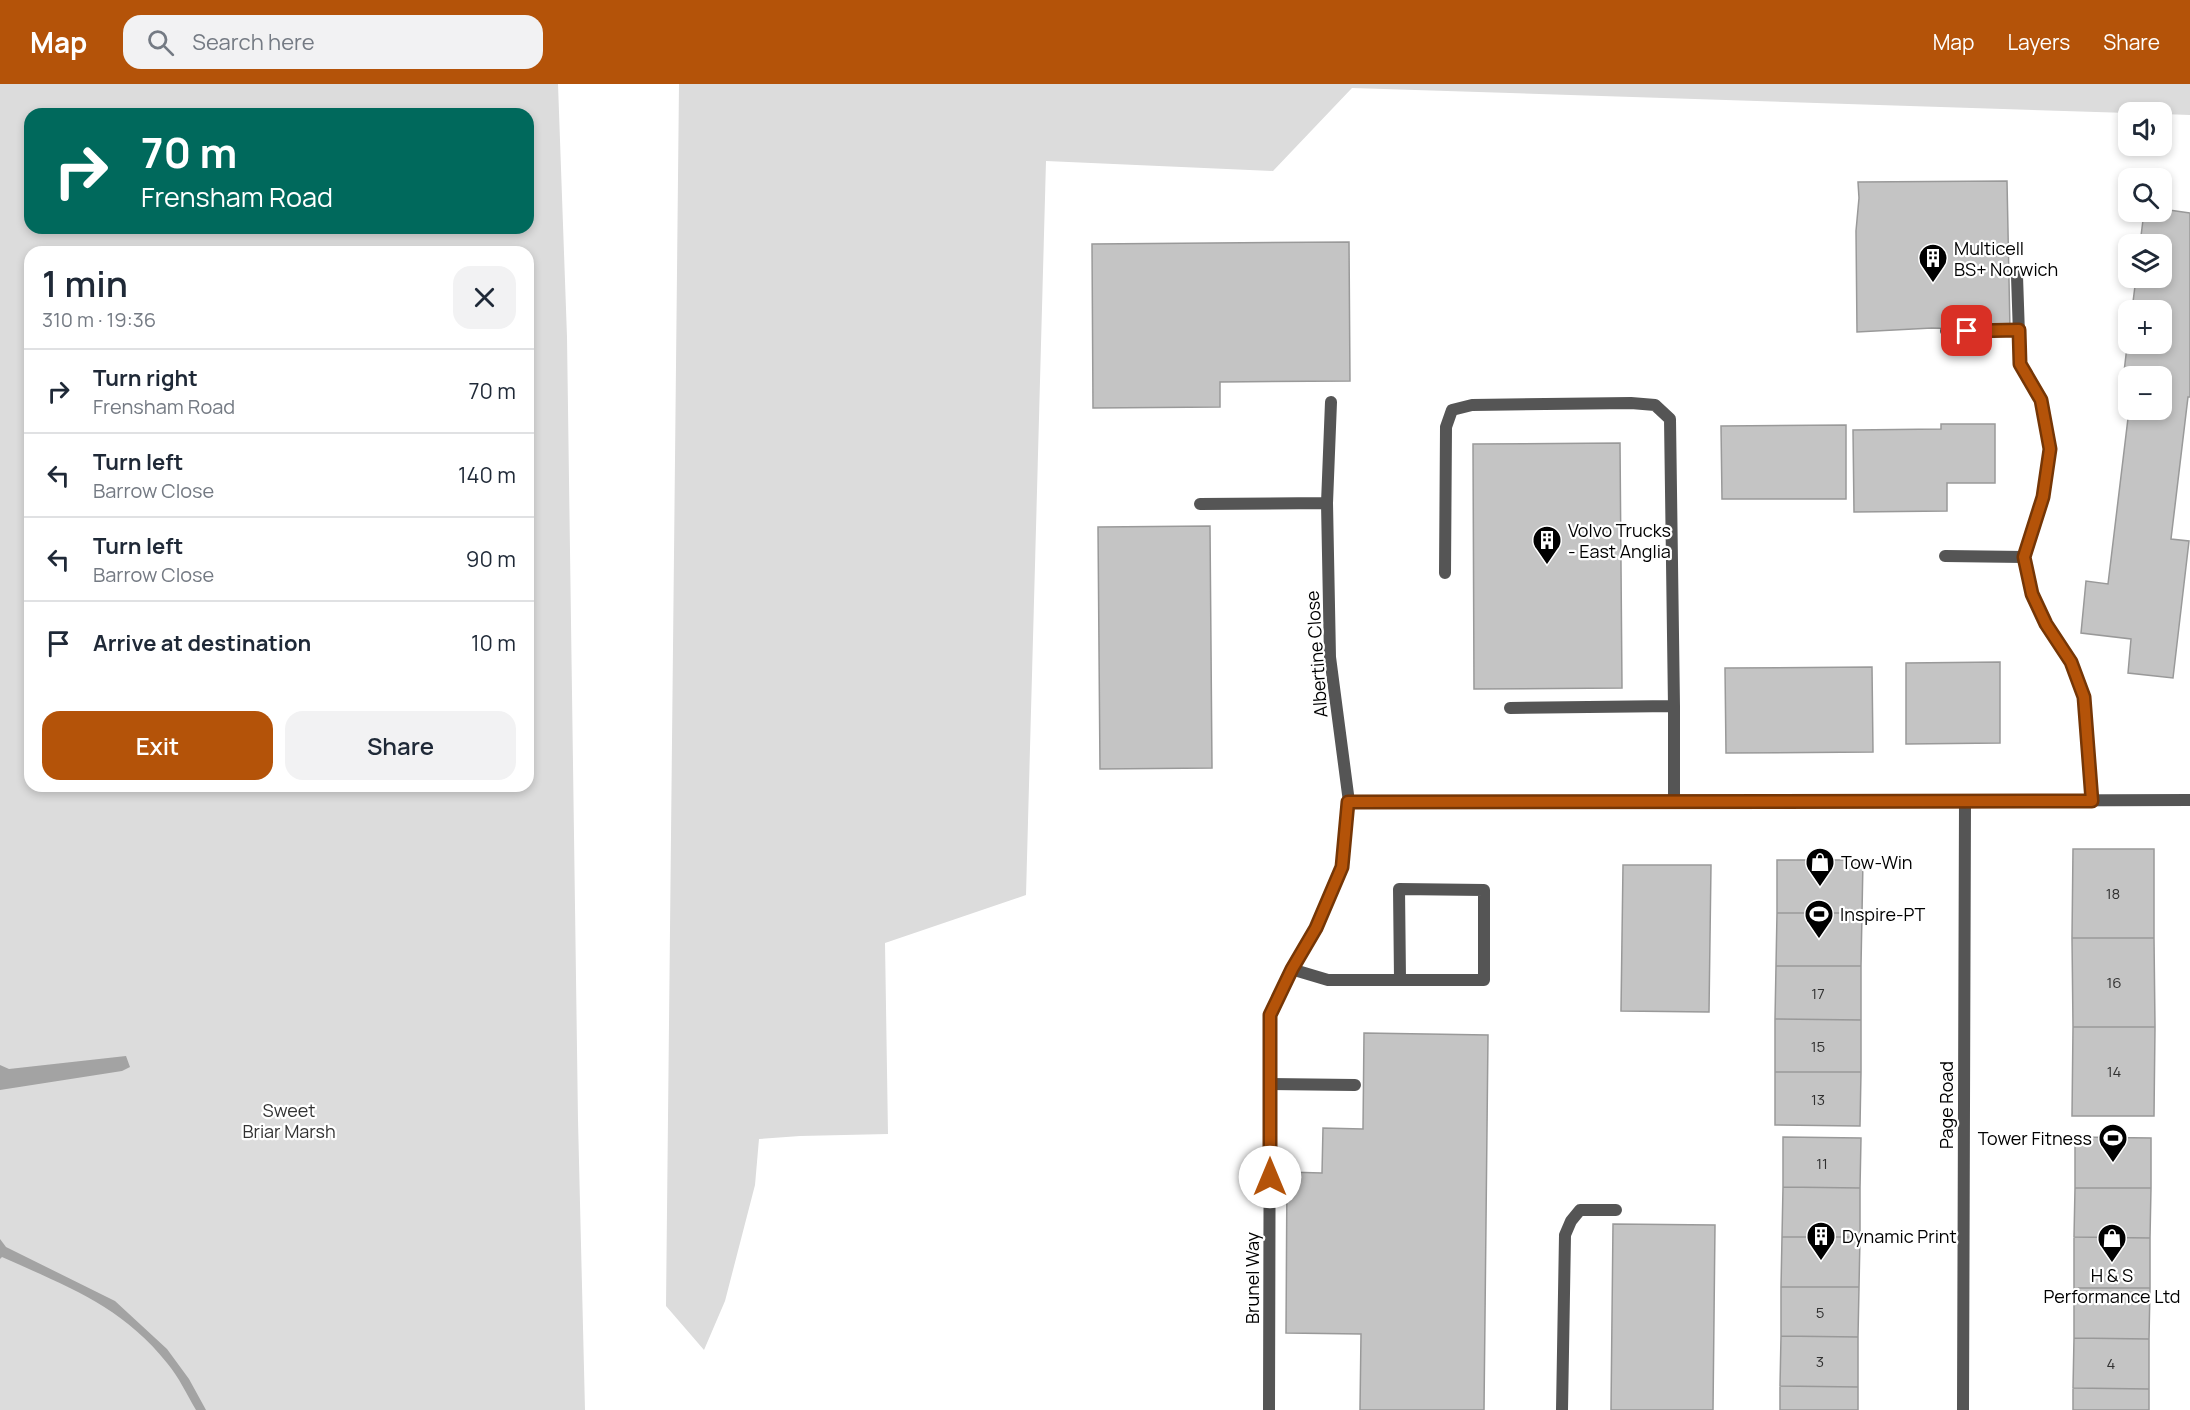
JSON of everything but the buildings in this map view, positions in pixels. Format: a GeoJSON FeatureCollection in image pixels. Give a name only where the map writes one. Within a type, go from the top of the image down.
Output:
{"type":"FeatureCollection","features":[{"type":"Feature","properties":{"kind":"street"},"geometry":{"type":"LineString","coordinates":[[2017,276],[2020,364],[2041,400],[2050,449],[2043,497],[2024,557],[2032,594],[2046,624],[2071,662],[2084,697],[2092,801]]}},
{"type":"Feature","properties":{"kind":"street"},"geometry":{"type":"LineString","coordinates":[[1946,331],[2019,330]]}},
{"type":"Feature","properties":{"kind":"street","name":"Albertine Close"},"geometry":{"type":"LineString","coordinates":[[1331,402],[1327,503],[1330,657],[1348,802]]}},
{"type":"Feature","properties":{"kind":"street"},"geometry":{"type":"LineString","coordinates":[[1445,573],[1446,427],[1452,410],[1472,405],[1632,403],[1655,405],[1670,418],[1674,801]]}},
{"type":"Feature","properties":{"kind":"street"},"geometry":{"type":"LineString","coordinates":[[1200,504],[1327,503]]}},
{"type":"Feature","properties":{"kind":"street"},"geometry":{"type":"LineString","coordinates":[[1945,556],[2024,557]]}},
{"type":"Feature","properties":{"kind":"street"},"geometry":{"type":"LineString","coordinates":[[1510,708],[1674,706]]}},
{"type":"Feature","properties":{"kind":"street"},"geometry":{"type":"LineString","coordinates":[[1348,802],[2190,800]]}},
{"type":"Feature","properties":{"kind":"street","name":"Page Road"},"geometry":{"type":"LineString","coordinates":[[1963,1410],[1965,801]]}},
{"type":"Feature","properties":{"kind":"street","name":"Brunel Way"},"geometry":{"type":"LineString","coordinates":[[1269,1410],[1270,1015],[1292,969],[1316,928],[1342,867],[1348,802]]}},
{"type":"Feature","properties":{"kind":"street"},"geometry":{"type":"LineString","coordinates":[[1292,969],[1328,980],[1484,980],[1484,890],[1399,889],[1400,979]]}},
{"type":"Feature","properties":{"kind":"street"},"geometry":{"type":"LineString","coordinates":[[1270,1084],[1356,1084]]}},
{"type":"Feature","properties":{"kind":"street"},"geometry":{"type":"LineString","coordinates":[[1562,1410],[1565,1235],[1571,1221],[1580,1210],[1616,1210]]}},
{"type":"Feature","properties":{"kind":"green space","name":"Sweet Briar Marsh"},"geometry":{"type":"Polygon","coordinates":[[[0,84],[558,84],[567,337],[578,1120],[585,1410],[0,1410],[0,84]]]}},
{"type":"Feature","properties":{"kind":"green space"},"geometry":{"type":"Polygon","coordinates":[[[679,84],[2190,84],[2190,115],[2172,114],[2172,102],[2118,102],[2118,113],[1352,88],[1273,171],[1046,161],[1026,895],[885,943],[888,1134],[759,1139],[755,1185],[725,1301],[704,1350],[666,1306],[679,84]]]}},
{"type":"Feature","properties":{"kind":"shaded area"},"geometry":{"type":"Polygon","coordinates":[[[126,1056],[130,1067],[122,1071],[0,1090],[0,1065],[9,1069],[126,1056]]]}},
{"type":"Feature","properties":{"kind":"shaded area"},"geometry":{"type":"Polygon","coordinates":[[[0,1239],[6,1247],[115,1301],[167,1349],[189,1379],[206,1410],[196,1410],[171,1368],[150,1343],[131,1326],[112,1312],[70,1288],[2,1257],[0,1259],[0,1239]]]}},
{"type":"Feature","properties":{"kind":"place","name":"Multicell BS+ Norwich"},"geometry":{"type":"Point","coordinates":[1933,284]}},
{"type":"Feature","properties":{"kind":"place","name":"Volvo Trucks - East Anglia"},"geometry":{"type":"Point","coordinates":[1547,566]}},
{"type":"Feature","properties":{"kind":"place","name":"Tow-Win"},"geometry":{"type":"Point","coordinates":[1820,888]}},
{"type":"Feature","properties":{"kind":"place","name":"Inspire-PT"},"geometry":{"type":"Point","coordinates":[1819,940]}},
{"type":"Feature","properties":{"kind":"place","name":"Tower Fitness"},"geometry":{"type":"Point","coordinates":[2113,1164]}},
{"type":"Feature","properties":{"kind":"place","name":"Dynamic Print"},"geometry":{"type":"Point","coordinates":[1821,1262]}},
{"type":"Feature","properties":{"kind":"place","name":"H & S Performance Ltd"},"geometry":{"type":"Point","coordinates":[2112,1264]}},
{"type":"Feature","properties":{"kind":"route"},"geometry":{"type":"LineString","coordinates":[[1270,1177],[1270,1015],[1292,969],[1316,928],[1342,867],[1348,802],[2092,801],[2084,697],[2071,662],[2046,624],[2032,594],[2024,557],[2043,497],[2050,449],[2041,400],[2020,364],[2019,330],[1967,331]]}}]}
